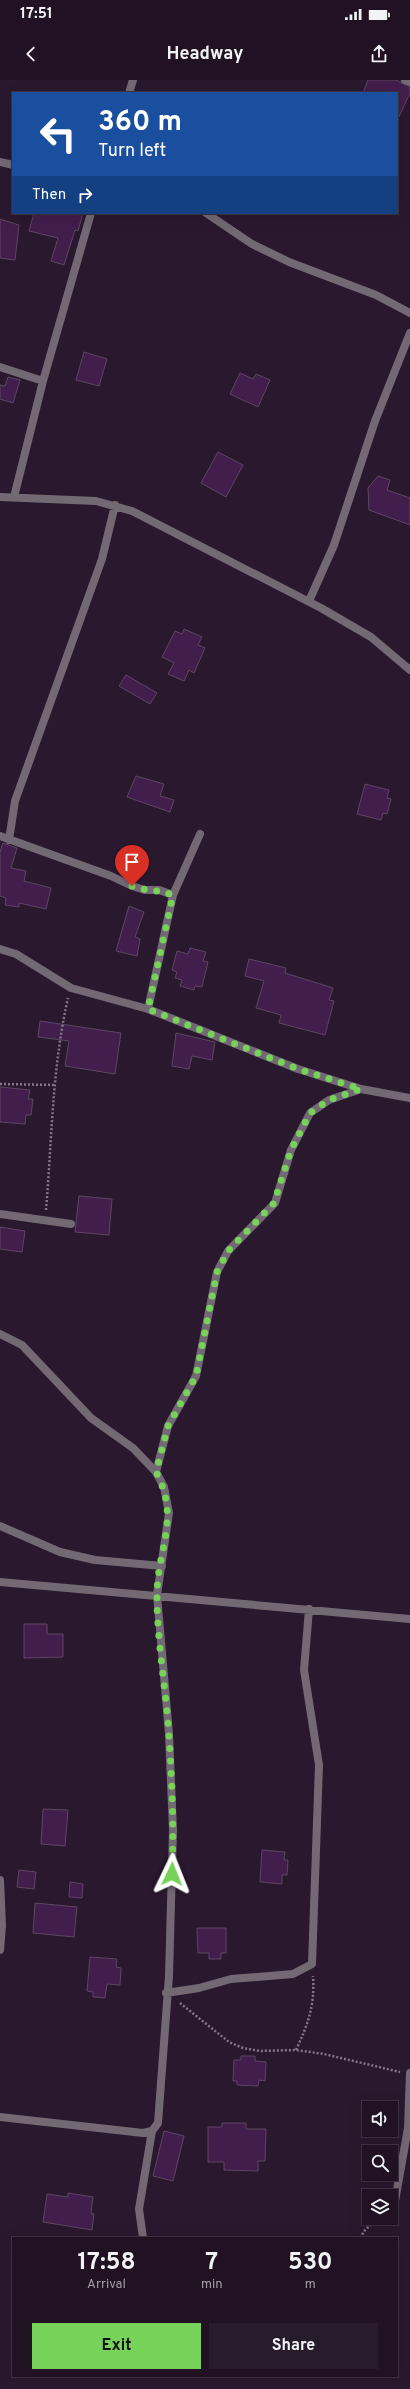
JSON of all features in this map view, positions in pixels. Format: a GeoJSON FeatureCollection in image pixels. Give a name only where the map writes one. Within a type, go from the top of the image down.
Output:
{"type":"FeatureCollection","features":[{"type":"Feature","properties":{"kind":"street"},"geometry":{"type":"LineString","coordinates":[[405,80],[410,82]]}},
{"type":"Feature","properties":{"kind":"street"},"geometry":{"type":"LineString","coordinates":[[0,162],[12,166]]}},
{"type":"Feature","properties":{"kind":"street"},"geometry":{"type":"LineString","coordinates":[[14,497],[43,381],[91,214]]}},
{"type":"Feature","properties":{"kind":"street"},"geometry":{"type":"LineString","coordinates":[[207,214],[252,244],[289,262],[376,295],[410,313]]}},
{"type":"Feature","properties":{"kind":"street"},"geometry":{"type":"LineString","coordinates":[[309,602],[334,545],[375,421],[410,333]]}},
{"type":"Feature","properties":{"kind":"street"},"geometry":{"type":"LineString","coordinates":[[0,367],[43,381]]}},
{"type":"Feature","properties":{"kind":"street"},"geometry":{"type":"LineString","coordinates":[[0,497],[96,501],[116,505],[132,511],[309,602],[371,637],[410,670]]}},
{"type":"Feature","properties":{"kind":"street"},"geometry":{"type":"LineString","coordinates":[[9,840],[15,801],[102,559],[116,505]]}},
{"type":"Feature","properties":{"kind":"street"},"geometry":{"type":"LineString","coordinates":[[148,1009],[173,895],[200,834]]}},
{"type":"Feature","properties":{"kind":"street"},"geometry":{"type":"LineString","coordinates":[[0,836],[111,876],[132,886],[145,890],[159,890],[173,895]]}},
{"type":"Feature","properties":{"kind":"street"},"geometry":{"type":"LineString","coordinates":[[0,949],[16,954],[71,988],[148,1009],[298,1069],[361,1089],[410,1098]]}},
{"type":"Feature","properties":{"kind":"street"},"geometry":{"type":"LineString","coordinates":[[156,1472],[168,1426],[196,1376],[217,1272],[228,1251],[274,1203],[291,1150],[310,1113],[329,1100],[361,1089]]}},
{"type":"Feature","properties":{"kind":"street"},"geometry":{"type":"LineString","coordinates":[[0,1214],[70,1224]]}},
{"type":"Feature","properties":{"kind":"street"},"geometry":{"type":"LineString","coordinates":[[0,1334],[22,1345],[92,1418],[133,1448],[156,1472],[164,1488],[169,1513],[157,1595],[169,1734],[174,1830],[160,2114],[158,2123],[152,2131],[139,2209],[143,2237]]}},
{"type":"Feature","properties":{"kind":"street"},"geometry":{"type":"LineString","coordinates":[[0,1526],[60,1552],[95,1560],[162,1566]]}},
{"type":"Feature","properties":{"kind":"street"},"geometry":{"type":"LineString","coordinates":[[0,1582],[410,1619]]}},
{"type":"Feature","properties":{"kind":"street"},"geometry":{"type":"LineString","coordinates":[[166,1993],[199,1988],[231,1979],[293,1974],[312,1964],[319,1765],[304,1670],[309,1609]]}},
{"type":"Feature","properties":{"kind":"street"},"geometry":{"type":"LineString","coordinates":[[0,1880],[2,1926],[0,1950]]}},
{"type":"Feature","properties":{"kind":"street"},"geometry":{"type":"LineString","coordinates":[[396,2189],[408,2128],[410,2074]]}},
{"type":"Feature","properties":{"kind":"street"},"geometry":{"type":"LineString","coordinates":[[0,2117],[126,2132],[143,2133],[152,2131]]}},
{"type":"Feature","properties":{"kind":"path"},"geometry":{"type":"LineString","coordinates":[[45,1220],[55,1084],[61,1032],[71,988]]}},
{"type":"Feature","properties":{"kind":"path"},"geometry":{"type":"LineString","coordinates":[[0,1084],[55,1084]]}},
{"type":"Feature","properties":{"kind":"path"},"geometry":{"type":"LineString","coordinates":[[296,2050],[309,2020],[315,1998],[312,1964]]}},
{"type":"Feature","properties":{"kind":"path"},"geometry":{"type":"LineString","coordinates":[[166,1993],[229,2042],[243,2048],[260,2051],[296,2050],[324,2054],[410,2074]]}},
{"type":"Feature","properties":{"kind":"path"},"geometry":{"type":"LineString","coordinates":[[361,2237],[365,2230],[371,2225]]}},
{"type":"Feature","properties":{"kind":"building"},"geometry":{"type":"Polygon","coordinates":[[[368,80],[396,80],[410,87],[410,93],[398,119],[398,92],[363,92],[368,80]]]}},
{"type":"Feature","properties":{"kind":"building"},"geometry":{"type":"Polygon","coordinates":[[[34,214],[83,214],[78,231],[75,230],[64,265],[51,261],[58,238],[29,231],[34,214]]]}},
{"type":"Feature","properties":{"kind":"building"},"geometry":{"type":"Polygon","coordinates":[[[0,219],[19,225],[15,260],[0,258],[0,219]]]}},
{"type":"Feature","properties":{"kind":"building"},"geometry":{"type":"Polygon","coordinates":[[[84,352],[107,359],[99,386],[76,380],[84,352]]]}},
{"type":"Feature","properties":{"kind":"building"},"geometry":{"type":"Polygon","coordinates":[[[240,373],[253,379],[256,374],[270,380],[258,407],[230,394],[240,373]]]}},
{"type":"Feature","properties":{"kind":"building"},"geometry":{"type":"Polygon","coordinates":[[[8,377],[20,380],[13,403],[0,399],[0,385],[5,386],[8,377]]]}},
{"type":"Feature","properties":{"kind":"building"},"geometry":{"type":"Polygon","coordinates":[[[218,452],[243,465],[226,497],[201,483],[218,452]]]}},
{"type":"Feature","properties":{"kind":"building"},"geometry":{"type":"Polygon","coordinates":[[[378,476],[390,480],[387,490],[410,498],[410,525],[369,510],[368,488],[378,476]]]}},
{"type":"Feature","properties":{"kind":"building"},"geometry":{"type":"Polygon","coordinates":[[[184,629],[202,637],[198,645],[205,648],[194,673],[189,670],[184,681],[168,674],[174,663],[162,657],[175,631],[182,634],[184,629]]]}},
{"type":"Feature","properties":{"kind":"building"},"geometry":{"type":"Polygon","coordinates":[[[126,675],[157,693],[150,704],[119,686],[126,675]]]}},
{"type":"Feature","properties":{"kind":"building"},"geometry":{"type":"Polygon","coordinates":[[[136,776],[164,784],[160,796],[174,800],[170,812],[127,797],[136,776]]]}},
{"type":"Feature","properties":{"kind":"building"},"geometry":{"type":"Polygon","coordinates":[[[365,784],[389,790],[387,798],[391,799],[387,814],[383,813],[381,820],[357,814],[365,784]]]}},
{"type":"Feature","properties":{"kind":"building"},"geometry":{"type":"Polygon","coordinates":[[[3,843],[17,848],[11,868],[26,871],[24,881],[51,888],[46,909],[19,903],[19,907],[5,905],[6,898],[0,896],[0,852],[3,843]]]}},
{"type":"Feature","properties":{"kind":"building"},"geometry":{"type":"Polygon","coordinates":[[[129,906],[144,912],[135,937],[140,939],[137,956],[116,951],[129,906]]]}},
{"type":"Feature","properties":{"kind":"building"},"geometry":{"type":"Polygon","coordinates":[[[190,948],[206,952],[203,961],[208,962],[202,987],[195,986],[194,990],[180,986],[182,980],[175,978],[177,972],[172,970],[177,951],[188,954],[190,948]]]}},
{"type":"Feature","properties":{"kind":"building"},"geometry":{"type":"Polygon","coordinates":[[[249,959],[286,968],[285,973],[333,988],[329,1000],[334,1001],[325,1035],[279,1023],[281,1015],[256,1008],[264,981],[245,976],[249,959]]]}},
{"type":"Feature","properties":{"kind":"building"},"geometry":{"type":"Polygon","coordinates":[[[40,1021],[121,1033],[115,1074],[65,1066],[69,1041],[38,1037],[40,1021]]]}},
{"type":"Feature","properties":{"kind":"building"},"geometry":{"type":"Polygon","coordinates":[[[176,1033],[215,1042],[212,1060],[192,1056],[189,1069],[172,1066],[176,1033]]]}},
{"type":"Feature","properties":{"kind":"building"},"geometry":{"type":"Polygon","coordinates":[[[0,1087],[30,1090],[28,1099],[33,1099],[31,1115],[26,1115],[25,1124],[0,1122],[0,1087]]]}},
{"type":"Feature","properties":{"kind":"building"},"geometry":{"type":"Polygon","coordinates":[[[79,1196],[112,1199],[109,1235],[75,1232],[79,1196]]]}},
{"type":"Feature","properties":{"kind":"building"},"geometry":{"type":"Polygon","coordinates":[[[0,1227],[25,1231],[22,1252],[0,1249],[0,1227]]]}},
{"type":"Feature","properties":{"kind":"building"},"geometry":{"type":"Polygon","coordinates":[[[24,1624],[47,1624],[47,1634],[63,1634],[63,1657],[24,1658],[24,1624]]]}},
{"type":"Feature","properties":{"kind":"building"},"geometry":{"type":"Polygon","coordinates":[[[43,1809],[68,1810],[65,1846],[41,1844],[43,1809]]]}},
{"type":"Feature","properties":{"kind":"building"},"geometry":{"type":"Polygon","coordinates":[[[262,1850],[285,1852],[284,1860],[288,1860],[287,1875],[282,1875],[282,1884],[260,1882],[262,1850]]]}},
{"type":"Feature","properties":{"kind":"building"},"geometry":{"type":"Polygon","coordinates":[[[19,1870],[36,1872],[34,1889],[17,1887],[19,1870]]]}},
{"type":"Feature","properties":{"kind":"building"},"geometry":{"type":"Polygon","coordinates":[[[70,1882],[83,1884],[82,1898],[69,1897],[70,1882]]]}},
{"type":"Feature","properties":{"kind":"building"},"geometry":{"type":"Polygon","coordinates":[[[35,1903],[77,1907],[74,1937],[33,1933],[35,1903]]]}},
{"type":"Feature","properties":{"kind":"building"},"geometry":{"type":"Polygon","coordinates":[[[197,1928],[226,1928],[226,1953],[221,1953],[221,1959],[209,1959],[209,1953],[198,1953],[197,1928]]]}},
{"type":"Feature","properties":{"kind":"building"},"geometry":{"type":"Polygon","coordinates":[[[90,1957],[117,1959],[116,1967],[121,1968],[120,1985],[107,1984],[105,1998],[93,1997],[93,1992],[87,1991],[90,1957]]]}},
{"type":"Feature","properties":{"kind":"building"},"geometry":{"type":"Polygon","coordinates":[[[241,2056],[255,2056],[255,2061],[266,2062],[265,2081],[259,2080],[258,2086],[237,2085],[237,2081],[233,2081],[234,2060],[241,2060],[241,2056]]]}},
{"type":"Feature","properties":{"kind":"building"},"geometry":{"type":"Polygon","coordinates":[[[222,2123],[246,2123],[246,2129],[266,2129],[265,2161],[258,2161],[258,2171],[224,2170],[224,2162],[208,2162],[208,2127],[222,2127],[222,2123]]]}},
{"type":"Feature","properties":{"kind":"building"},"geometry":{"type":"Polygon","coordinates":[[[164,2131],[184,2136],[173,2181],[153,2176],[164,2131]]]}},
{"type":"Feature","properties":{"kind":"building"},"geometry":{"type":"Polygon","coordinates":[[[68,2193],[93,2197],[91,2213],[94,2214],[92,2230],[43,2222],[47,2194],[68,2197],[68,2193]]]}},
{"type":"Feature","properties":{"kind":"route"},"geometry":{"type":"LineString","coordinates":[[132,886],[145,890],[159,890],[173,895],[148,1009],[298,1069],[361,1089],[329,1100],[310,1113],[291,1150],[274,1203],[228,1251],[217,1272],[196,1376],[168,1426],[156,1472],[164,1488],[169,1513],[157,1595],[169,1734],[174,1830],[172,1874]]}}]}
